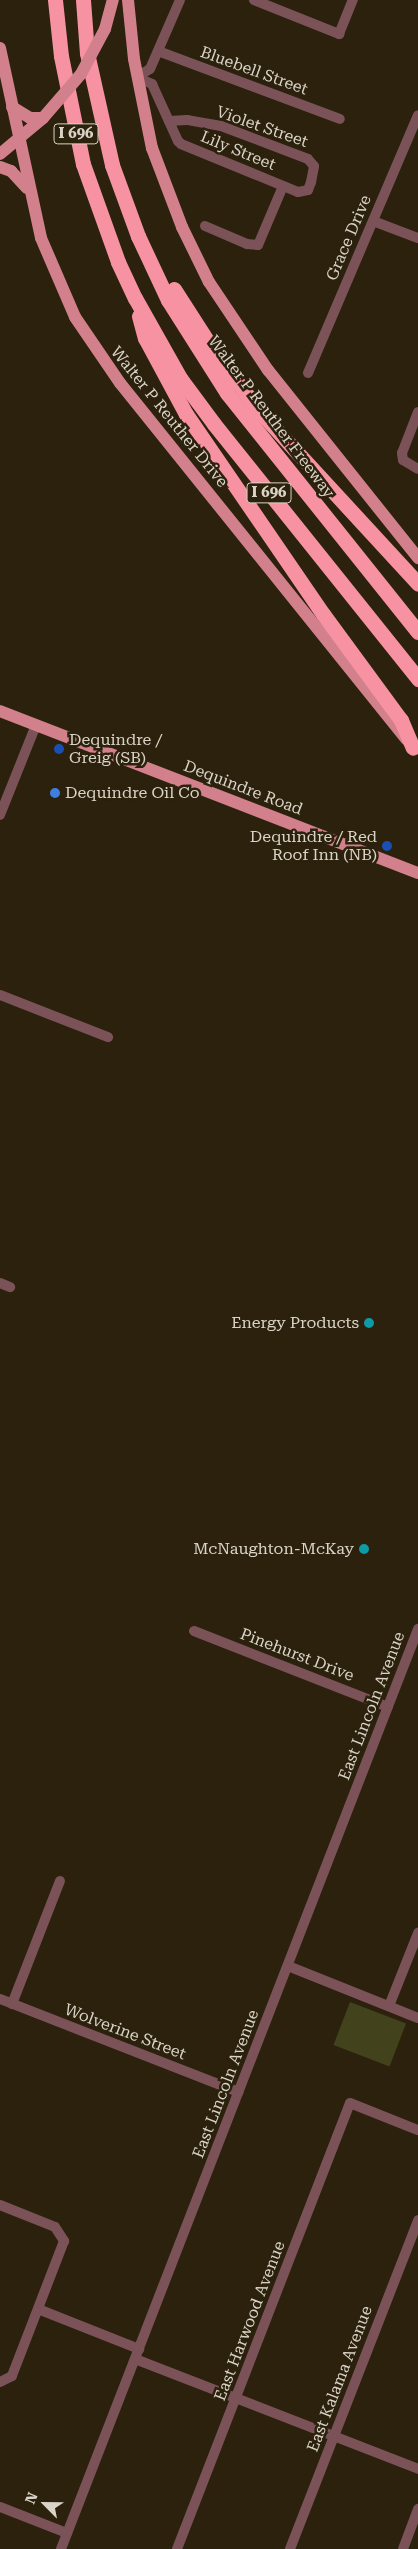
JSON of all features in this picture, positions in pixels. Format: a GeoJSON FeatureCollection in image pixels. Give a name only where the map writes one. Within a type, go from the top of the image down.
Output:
{"type":"FeatureCollection","features":[{"type":"Feature","properties":{"kind":"highway","name":"I 696"},"geometry":{"type":"LineString","coordinates":[[55,0],[61,56],[83,164],[114,253],[135,298],[180,378],[214,424],[418,679]]}},
{"type":"Feature","properties":{"kind":"highway","name":"Walter P Reuther Freeway"},"geometry":{"type":"LineString","coordinates":[[83,0],[87,53],[104,136],[138,236],[172,307],[227,393],[418,632]]}},
{"type":"Feature","properties":{"kind":"highway"},"geometry":{"type":"LineString","coordinates":[[138,236],[159,263],[206,340],[261,413],[418,584]]}},
{"type":"Feature","properties":{"kind":"highway"},"geometry":{"type":"LineString","coordinates":[[135,298],[145,338],[186,414],[323,614],[402,720],[416,750]]}},
{"type":"Feature","properties":{"kind":"main road"},"geometry":{"type":"LineString","coordinates":[[0,154],[43,118],[81,74],[105,29],[113,0]]}},
{"type":"Feature","properties":{"kind":"main road"},"geometry":{"type":"LineString","coordinates":[[128,0],[137,77],[152,148],[186,236],[219,299],[268,370],[418,558]]}},
{"type":"Feature","properties":{"kind":"main road","name":"Walter P Reuther Drive"},"geometry":{"type":"LineString","coordinates":[[0,48],[28,189],[41,238],[56,276],[96,351],[416,750]]}},
{"type":"Feature","properties":{"kind":"main road"},"geometry":{"type":"LineString","coordinates":[[12,107],[30,118],[43,118]]}},
{"type":"Feature","properties":{"kind":"main road"},"geometry":{"type":"LineString","coordinates":[[0,167],[12,171],[28,189]]}},
{"type":"Feature","properties":{"kind":"main road","name":"Dequindre Road"},"geometry":{"type":"LineString","coordinates":[[0,711],[418,873]]}},
{"type":"Feature","properties":{"kind":"street"},"geometry":{"type":"LineString","coordinates":[[137,77],[150,69],[180,0]]}},
{"type":"Feature","properties":{"kind":"street"},"geometry":{"type":"LineString","coordinates":[[254,0],[339,34],[353,0]]}},
{"type":"Feature","properties":{"kind":"street","name":"Bluebell Street"},"geometry":{"type":"LineString","coordinates":[[158,51],[340,119]]}},
{"type":"Feature","properties":{"kind":"street"},"geometry":{"type":"LineString","coordinates":[[137,77],[152,84],[169,121]]}},
{"type":"Feature","properties":{"kind":"street","name":"Grace Drive"},"geometry":{"type":"LineString","coordinates":[[308,373],[418,115]]}},
{"type":"Feature","properties":{"kind":"street","name":"Violet Street"},"geometry":{"type":"LineString","coordinates":[[169,121],[187,120],[221,126],[308,159],[314,166],[308,190]]}},
{"type":"Feature","properties":{"kind":"street","name":"Lily Street"},"geometry":{"type":"LineString","coordinates":[[169,121],[182,144],[298,192],[308,190]]}},
{"type":"Feature","properties":{"kind":"street"},"geometry":{"type":"LineString","coordinates":[[205,226],[247,244],[258,244],[283,186]]}},
{"type":"Feature","properties":{"kind":"street"},"geometry":{"type":"LineString","coordinates":[[373,220],[418,238]]}},
{"type":"Feature","properties":{"kind":"street"},"geometry":{"type":"LineString","coordinates":[[418,412],[402,458],[418,470]]}},
{"type":"Feature","properties":{"kind":"street"},"geometry":{"type":"LineString","coordinates":[[0,815],[36,725]]}},
{"type":"Feature","properties":{"kind":"street"},"geometry":{"type":"LineString","coordinates":[[0,995],[108,1037]]}},
{"type":"Feature","properties":{"kind":"street","name":"East Lincoln Avenue"},"geometry":{"type":"LineString","coordinates":[[61,2549],[418,1629]]}},
{"type":"Feature","properties":{"kind":"street","name":"Pinehurst Drive"},"geometry":{"type":"LineString","coordinates":[[194,1631],[388,1707]]}},
{"type":"Feature","properties":{"kind":"street"},"geometry":{"type":"LineString","coordinates":[[12,2004],[60,1881]]}},
{"type":"Feature","properties":{"kind":"street"},"geometry":{"type":"LineString","coordinates":[[389,2006],[418,1933]]}},
{"type":"Feature","properties":{"kind":"street"},"geometry":{"type":"LineString","coordinates":[[288,1966],[418,2018]]}},
{"type":"Feature","properties":{"kind":"street","name":"Wolverine Street"},"geometry":{"type":"LineString","coordinates":[[0,1999],[239,2092]]}},
{"type":"Feature","properties":{"kind":"street","name":"East Harwood Avenue"},"geometry":{"type":"LineString","coordinates":[[177,2549],[350,2104],[418,2130]]}},
{"type":"Feature","properties":{"kind":"street"},"geometry":{"type":"LineString","coordinates":[[0,2205],[55,2227],[62,2234],[62,2247],[12,2376],[0,2382]]}},
{"type":"Feature","properties":{"kind":"street","name":"East Kalama Avenue"},"geometry":{"type":"LineString","coordinates":[[290,2549],[418,2220]]}},
{"type":"Feature","properties":{"kind":"street"},"geometry":{"type":"LineString","coordinates":[[38,2309],[139,2349]]}},
{"type":"Feature","properties":{"kind":"street"},"geometry":{"type":"LineString","coordinates":[[135,2359],[418,2469]]}},
{"type":"Feature","properties":{"kind":"street"},"geometry":{"type":"LineString","coordinates":[[0,2506],[67,2533]]}},
{"type":"Feature","properties":{"kind":"street"},"geometry":{"type":"LineString","coordinates":[[402,2549],[418,2509]]}},
{"type":"Feature","properties":{"kind":"shaded area"},"geometry":{"type":"Polygon","coordinates":[[[350,2002],[406,2024],[390,2066],[334,2045],[350,2002]]]}},
{"type":"Feature","properties":{"kind":"place","name":"Dequindre / Greig (SB)"},"geometry":{"type":"Point","coordinates":[59,749]}},
{"type":"Feature","properties":{"kind":"place","name":"Dequindre Oil Co"},"geometry":{"type":"Point","coordinates":[55,793]}},
{"type":"Feature","properties":{"kind":"place","name":"Dequindre / Red Roof Inn (NB)"},"geometry":{"type":"Point","coordinates":[387,846]}},
{"type":"Feature","properties":{"kind":"place","name":"Energy Products"},"geometry":{"type":"Point","coordinates":[369,1323]}},
{"type":"Feature","properties":{"kind":"place","name":"McNaughton-McKay"},"geometry":{"type":"Point","coordinates":[364,1549]}}]}
